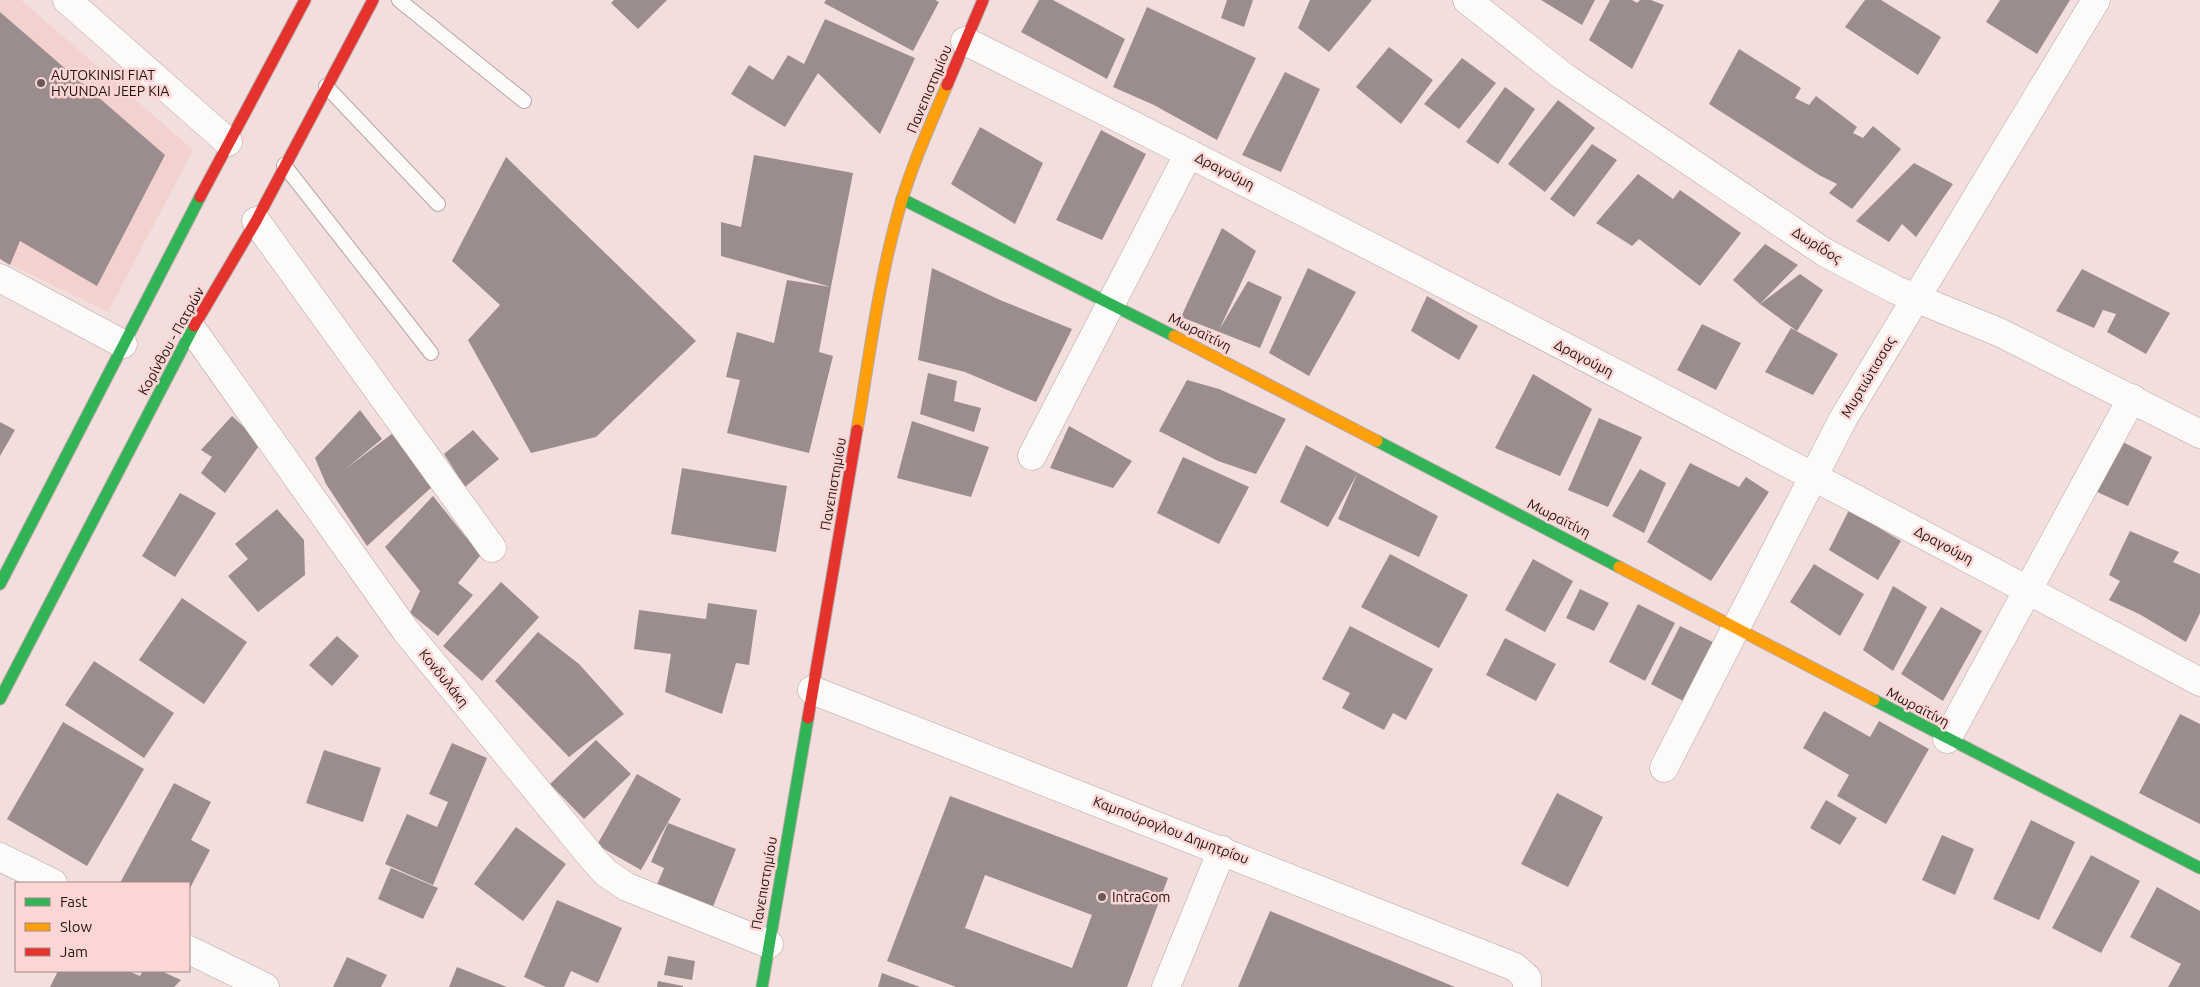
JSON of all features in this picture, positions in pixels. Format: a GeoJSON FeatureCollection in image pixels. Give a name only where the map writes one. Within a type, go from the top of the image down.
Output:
{"type":"FeatureCollection","features":[{"type":"Feature","properties":{"kind":"main road"},"geometry":{"type":"LineString","coordinates":[[0,584],[228,142],[305,0]]}},
{"type":"Feature","properties":{"kind":"main road","name":"Κορίνθου - Πατρών"},"geometry":{"type":"LineString","coordinates":[[0,699],[192,329],[256,221],[373,0]]}},
{"type":"Feature","properties":{"kind":"main road","name":"Πανεπιστημίου"},"geometry":{"type":"LineString","coordinates":[[762,987],[882,280],[902,199],[917,156],[983,0]]}},
{"type":"Feature","properties":{"kind":"main road","name":"Μωραϊτίνη"},"geometry":{"type":"LineString","coordinates":[[902,199],[1111,303],[1736,627],[1947,739],[2200,868]]}},
{"type":"Feature","properties":{"kind":"street"},"geometry":{"type":"LineString","coordinates":[[66,0],[228,142]]}},
{"type":"Feature","properties":{"kind":"street","name":"Δωρίδος"},"geometry":{"type":"LineString","coordinates":[[1466,0],[1563,76],[1824,252],[1888,286],[2001,333],[2200,434]]}},
{"type":"Feature","properties":{"kind":"street","name":"Μυρτιώτισσας"},"geometry":{"type":"LineString","coordinates":[[1664,768],[1844,419],[2096,0]]}},
{"type":"Feature","properties":{"kind":"street","name":"Δραγούμη"},"geometry":{"type":"LineString","coordinates":[[965,41],[1188,153],[1813,476],[2200,682]]}},
{"type":"Feature","properties":{"kind":"street"},"geometry":{"type":"LineString","coordinates":[[1032,456],[1188,153]]}},
{"type":"Feature","properties":{"kind":"street"},"geometry":{"type":"LineString","coordinates":[[256,221],[492,548]]}},
{"type":"Feature","properties":{"kind":"street"},"geometry":{"type":"LineString","coordinates":[[0,278],[123,344]]}},
{"type":"Feature","properties":{"kind":"street","name":"Κονδυλάκη"},"geometry":{"type":"LineString","coordinates":[[192,329],[406,631],[606,873],[627,887],[769,944]]}},
{"type":"Feature","properties":{"kind":"street"},"geometry":{"type":"LineString","coordinates":[[1947,739],[2132,398]]}},
{"type":"Feature","properties":{"kind":"street","name":"Καμπούρογλου Δημητρίου"},"geometry":{"type":"LineString","coordinates":[[812,690],[1515,967],[1527,982]]}},
{"type":"Feature","properties":{"kind":"street"},"geometry":{"type":"LineString","coordinates":[[1166,987],[1222,850]]}},
{"type":"Feature","properties":{"kind":"street"},"geometry":{"type":"LineString","coordinates":[[0,857],[51,882]]}},
{"type":"Feature","properties":{"kind":"street"},"geometry":{"type":"LineString","coordinates":[[190,951],[260,986]]}},
{"type":"Feature","properties":{"kind":"lane"},"geometry":{"type":"LineString","coordinates":[[399,0],[524,101]]}},
{"type":"Feature","properties":{"kind":"lane"},"geometry":{"type":"LineString","coordinates":[[326,86],[438,204]]}},
{"type":"Feature","properties":{"kind":"lane"},"geometry":{"type":"LineString","coordinates":[[284,165],[431,353]]}},
{"type":"Feature","properties":{"kind":"shaded area","name":"AUTOKINISI FIAT HYUNDAI JEEP KIA"},"geometry":{"type":"Polygon","coordinates":[[[0,0],[21,0],[193,150],[108,312],[0,259],[0,0]]]}},
{"type":"Feature","properties":{"kind":"building"},"geometry":{"type":"Polygon","coordinates":[[[614,0],[667,0],[638,29],[611,3],[614,0]]]}},
{"type":"Feature","properties":{"kind":"building"},"geometry":{"type":"Polygon","coordinates":[[[826,0],[935,0],[939,2],[913,51],[824,3],[826,0]]]}},
{"type":"Feature","properties":{"kind":"building"},"geometry":{"type":"Polygon","coordinates":[[[1039,0],[1053,0],[1125,39],[1107,79],[1021,32],[1039,0]]]}},
{"type":"Feature","properties":{"kind":"building"},"geometry":{"type":"Polygon","coordinates":[[[1227,0],[1253,0],[1244,27],[1221,18],[1227,0]]]}},
{"type":"Feature","properties":{"kind":"building"},"geometry":{"type":"Polygon","coordinates":[[[1310,0],[1372,0],[1329,52],[1298,28],[1310,0]]]}},
{"type":"Feature","properties":{"kind":"building"},"geometry":{"type":"Polygon","coordinates":[[[1541,0],[1595,0],[1582,25],[1541,0]]]}},
{"type":"Feature","properties":{"kind":"building"},"geometry":{"type":"Polygon","coordinates":[[[1610,0],[1632,0],[1637,3],[1640,0],[1651,0],[1664,5],[1632,69],[1589,40],[1610,0]]]}},
{"type":"Feature","properties":{"kind":"building"},"geometry":{"type":"Polygon","coordinates":[[[1865,0],[1881,0],[1941,37],[1918,75],[1845,27],[1865,0]]]}},
{"type":"Feature","properties":{"kind":"building"},"geometry":{"type":"Polygon","coordinates":[[[2000,0],[2070,0],[2037,54],[1986,22],[2000,0]]]}},
{"type":"Feature","properties":{"kind":"building"},"geometry":{"type":"Polygon","coordinates":[[[1147,7],[1256,58],[1217,140],[1154,105],[1113,87],[1147,7]]]}},
{"type":"Feature","properties":{"kind":"building","name":"AUTOKINISI FIAT HYUNDAI JEEP KIA"},"geometry":{"type":"Polygon","coordinates":[[[0,12],[165,155],[97,286],[20,241],[10,265],[0,259],[0,12]]]}},
{"type":"Feature","properties":{"kind":"building"},"geometry":{"type":"Polygon","coordinates":[[[825,19],[915,58],[880,134],[818,73],[785,127],[731,94],[749,65],[773,80],[788,55],[804,64],[825,19]]]}},
{"type":"Feature","properties":{"kind":"building"},"geometry":{"type":"Polygon","coordinates":[[[1389,47],[1433,80],[1401,124],[1356,87],[1389,47]]]}},
{"type":"Feature","properties":{"kind":"building"},"geometry":{"type":"Polygon","coordinates":[[[1739,49],[1801,88],[1795,98],[1809,105],[1816,96],[1857,127],[1853,133],[1863,138],[1873,126],[1901,149],[1852,209],[1829,193],[1837,184],[1819,175],[1709,104],[1739,49]]]}},
{"type":"Feature","properties":{"kind":"building"},"geometry":{"type":"Polygon","coordinates":[[[1462,58],[1496,83],[1459,129],[1424,104],[1462,58]]]}},
{"type":"Feature","properties":{"kind":"building"},"geometry":{"type":"Polygon","coordinates":[[[1285,72],[1320,89],[1281,172],[1242,155],[1285,72]]]}},
{"type":"Feature","properties":{"kind":"building"},"geometry":{"type":"Polygon","coordinates":[[[1505,87],[1535,109],[1498,164],[1466,142],[1505,87]]]}},
{"type":"Feature","properties":{"kind":"building"},"geometry":{"type":"Polygon","coordinates":[[[1558,100],[1595,128],[1545,192],[1508,164],[1558,100]]]}},
{"type":"Feature","properties":{"kind":"building"},"geometry":{"type":"Polygon","coordinates":[[[980,127],[1043,163],[1015,224],[951,184],[980,127]]]}},
{"type":"Feature","properties":{"kind":"building"},"geometry":{"type":"Polygon","coordinates":[[[1101,130],[1146,154],[1102,240],[1056,220],[1101,130]]]}},
{"type":"Feature","properties":{"kind":"building"},"geometry":{"type":"Polygon","coordinates":[[[1592,144],[1617,160],[1574,217],[1550,199],[1592,144]]]}},
{"type":"Feature","properties":{"kind":"building"},"geometry":{"type":"Polygon","coordinates":[[[754,155],[853,173],[831,287],[721,256],[721,222],[741,227],[754,155]]]}},
{"type":"Feature","properties":{"kind":"building"},"geometry":{"type":"Polygon","coordinates":[[[506,157],[696,341],[596,437],[531,453],[468,340],[500,305],[452,261],[506,157]]]}},
{"type":"Feature","properties":{"kind":"building"},"geometry":{"type":"Polygon","coordinates":[[[1914,163],[1953,184],[1916,237],[1902,224],[1889,242],[1856,221],[1914,163]]]}},
{"type":"Feature","properties":{"kind":"building"},"geometry":{"type":"Polygon","coordinates":[[[1638,174],[1673,199],[1680,190],[1741,233],[1700,286],[1639,239],[1632,246],[1596,223],[1638,174]]]}},
{"type":"Feature","properties":{"kind":"building"},"geometry":{"type":"Polygon","coordinates":[[[1222,228],[1256,251],[1219,330],[1248,281],[1282,297],[1260,348],[1181,317],[1222,228]]]}},
{"type":"Feature","properties":{"kind":"building"},"geometry":{"type":"Polygon","coordinates":[[[1765,244],[1798,265],[1760,304],[1733,280],[1765,244]]]}},
{"type":"Feature","properties":{"kind":"building"},"geometry":{"type":"Polygon","coordinates":[[[932,268],[1000,300],[1072,329],[1036,402],[965,372],[918,360],[932,268]]]}},
{"type":"Feature","properties":{"kind":"building"},"geometry":{"type":"Polygon","coordinates":[[[1308,268],[1356,292],[1309,376],[1269,353],[1308,268]]]}},
{"type":"Feature","properties":{"kind":"building"},"geometry":{"type":"Polygon","coordinates":[[[2082,269],[2170,313],[2146,354],[2107,332],[2116,314],[2103,310],[2094,328],[2056,311],[2082,269]]]}},
{"type":"Feature","properties":{"kind":"building"},"geometry":{"type":"Polygon","coordinates":[[[1800,274],[1823,290],[1797,331],[1760,304],[1800,274]]]}},
{"type":"Feature","properties":{"kind":"building"},"geometry":{"type":"Polygon","coordinates":[[[787,280],[831,287],[819,352],[833,356],[809,453],[727,433],[740,380],[726,377],[737,332],[774,343],[787,280]]]}},
{"type":"Feature","properties":{"kind":"building"},"geometry":{"type":"Polygon","coordinates":[[[1427,296],[1478,326],[1459,360],[1411,331],[1427,296]]]}},
{"type":"Feature","properties":{"kind":"building"},"geometry":{"type":"Polygon","coordinates":[[[1702,324],[1741,343],[1716,390],[1677,370],[1702,324]]]}},
{"type":"Feature","properties":{"kind":"building"},"geometry":{"type":"Polygon","coordinates":[[[1791,328],[1838,354],[1813,395],[1765,372],[1791,328]]]}},
{"type":"Feature","properties":{"kind":"building"},"geometry":{"type":"Polygon","coordinates":[[[928,373],[957,381],[954,401],[981,408],[974,432],[920,414],[928,373]]]}},
{"type":"Feature","properties":{"kind":"building"},"geometry":{"type":"Polygon","coordinates":[[[1533,374],[1592,409],[1560,476],[1495,448],[1533,374]]]}},
{"type":"Feature","properties":{"kind":"building"},"geometry":{"type":"Polygon","coordinates":[[[1187,380],[1219,389],[1286,419],[1256,474],[1218,461],[1159,431],[1187,380]]]}},
{"type":"Feature","properties":{"kind":"building"},"geometry":{"type":"Polygon","coordinates":[[[360,410],[382,439],[344,470],[393,433],[433,486],[367,546],[326,484],[315,458],[360,410]]]}},
{"type":"Feature","properties":{"kind":"building"},"geometry":{"type":"Polygon","coordinates":[[[232,416],[261,443],[225,493],[201,473],[212,457],[201,450],[232,416]]]}},
{"type":"Feature","properties":{"kind":"building"},"geometry":{"type":"Polygon","coordinates":[[[1599,418],[1642,437],[1608,507],[1568,490],[1599,418]]]}},
{"type":"Feature","properties":{"kind":"building"},"geometry":{"type":"Polygon","coordinates":[[[912,421],[989,447],[971,497],[897,478],[912,421]]]}},
{"type":"Feature","properties":{"kind":"building"},"geometry":{"type":"Polygon","coordinates":[[[0,422],[15,430],[0,456],[0,422]]]}},
{"type":"Feature","properties":{"kind":"building"},"geometry":{"type":"Polygon","coordinates":[[[1069,426],[1132,461],[1113,488],[1050,468],[1069,426]]]}},
{"type":"Feature","properties":{"kind":"building"},"geometry":{"type":"Polygon","coordinates":[[[473,430],[499,459],[465,487],[444,454],[473,430]]]}},
{"type":"Feature","properties":{"kind":"building"},"geometry":{"type":"Polygon","coordinates":[[[2121,441],[2152,457],[2128,506],[2095,491],[2121,441]]]}},
{"type":"Feature","properties":{"kind":"building"},"geometry":{"type":"Polygon","coordinates":[[[1306,445],[1438,516],[1419,557],[1338,519],[1357,474],[1328,527],[1280,502],[1306,445]]]}},
{"type":"Feature","properties":{"kind":"building"},"geometry":{"type":"Polygon","coordinates":[[[1183,457],[1249,487],[1219,544],[1157,513],[1183,457]]]}},
{"type":"Feature","properties":{"kind":"building"},"geometry":{"type":"Polygon","coordinates":[[[1690,463],[1739,487],[1746,477],[1769,492],[1711,581],[1647,542],[1690,463]]]}},
{"type":"Feature","properties":{"kind":"building"},"geometry":{"type":"Polygon","coordinates":[[[682,468],[787,486],[776,552],[671,534],[682,468]]]}},
{"type":"Feature","properties":{"kind":"building"},"geometry":{"type":"Polygon","coordinates":[[[1640,469],[1666,483],[1644,533],[1612,516],[1640,469]]]}},
{"type":"Feature","properties":{"kind":"building"},"geometry":{"type":"Polygon","coordinates":[[[180,493],[216,513],[175,577],[142,556],[180,493]]]}},
{"type":"Feature","properties":{"kind":"building"},"geometry":{"type":"Polygon","coordinates":[[[433,496],[465,536],[484,551],[458,583],[473,595],[438,636],[410,613],[420,591],[385,547],[433,496]]]}},
{"type":"Feature","properties":{"kind":"building"},"geometry":{"type":"Polygon","coordinates":[[[277,509],[304,540],[305,575],[258,612],[228,576],[248,559],[235,544],[277,509]]]}},
{"type":"Feature","properties":{"kind":"building"},"geometry":{"type":"Polygon","coordinates":[[[1849,510],[1901,541],[1878,580],[1829,550],[1849,510]]]}},
{"type":"Feature","properties":{"kind":"building"},"geometry":{"type":"Polygon","coordinates":[[[2130,531],[2179,552],[2173,562],[2200,574],[2200,613],[2186,642],[2141,615],[2109,600],[2120,581],[2109,575],[2130,531]]]}},
{"type":"Feature","properties":{"kind":"building"},"geometry":{"type":"Polygon","coordinates":[[[1390,554],[1468,595],[1439,648],[1361,607],[1390,554]]]}},
{"type":"Feature","properties":{"kind":"building"},"geometry":{"type":"Polygon","coordinates":[[[1533,559],[1573,581],[1545,632],[1505,610],[1533,559]]]}},
{"type":"Feature","properties":{"kind":"building"},"geometry":{"type":"Polygon","coordinates":[[[1814,564],[1864,594],[1840,636],[1790,602],[1814,564]]]}},
{"type":"Feature","properties":{"kind":"building"},"geometry":{"type":"Polygon","coordinates":[[[501,582],[539,617],[482,681],[443,646],[501,582]]]}},
{"type":"Feature","properties":{"kind":"building"},"geometry":{"type":"Polygon","coordinates":[[[1893,586],[1927,607],[1893,671],[1863,650],[1893,586]]]}},
{"type":"Feature","properties":{"kind":"building"},"geometry":{"type":"Polygon","coordinates":[[[1580,589],[1609,603],[1594,631],[1566,618],[1580,589]]]}},
{"type":"Feature","properties":{"kind":"building"},"geometry":{"type":"Polygon","coordinates":[[[182,598],[247,642],[204,704],[139,660],[182,598]]]}},
{"type":"Feature","properties":{"kind":"building"},"geometry":{"type":"Polygon","coordinates":[[[708,603],[757,610],[749,665],[736,663],[722,714],[665,692],[671,654],[634,649],[639,610],[706,619],[708,603]]]}},
{"type":"Feature","properties":{"kind":"building"},"geometry":{"type":"Polygon","coordinates":[[[1638,604],[1675,623],[1645,681],[1609,662],[1638,604]]]}},
{"type":"Feature","properties":{"kind":"building"},"geometry":{"type":"Polygon","coordinates":[[[1941,607],[1982,631],[1943,701],[1901,674],[1941,607]]]}},
{"type":"Feature","properties":{"kind":"building"},"geometry":{"type":"Polygon","coordinates":[[[1350,626],[1433,669],[1406,720],[1393,713],[1384,730],[1342,708],[1350,693],[1322,679],[1350,626]]]}},
{"type":"Feature","properties":{"kind":"building"},"geometry":{"type":"Polygon","coordinates":[[[1680,626],[1717,644],[1687,703],[1651,684],[1680,626]]]}},
{"type":"Feature","properties":{"kind":"building"},"geometry":{"type":"Polygon","coordinates":[[[538,632],[579,664],[624,714],[569,757],[495,681],[538,632]]]}},
{"type":"Feature","properties":{"kind":"building"},"geometry":{"type":"Polygon","coordinates":[[[337,636],[359,656],[332,686],[309,665],[337,636]]]}},
{"type":"Feature","properties":{"kind":"building"},"geometry":{"type":"Polygon","coordinates":[[[1505,638],[1556,664],[1536,701],[1486,675],[1505,638]]]}},
{"type":"Feature","properties":{"kind":"building"},"geometry":{"type":"Polygon","coordinates":[[[94,661],[174,713],[144,758],[65,705],[94,661]]]}},
{"type":"Feature","properties":{"kind":"building"},"geometry":{"type":"Polygon","coordinates":[[[1824,711],[1870,737],[1879,721],[1929,749],[1886,824],[1837,796],[1849,775],[1803,748],[1824,711]]]}},
{"type":"Feature","properties":{"kind":"building"},"geometry":{"type":"Polygon","coordinates":[[[2180,714],[2200,724],[2200,824],[2139,793],[2180,714]]]}},
{"type":"Feature","properties":{"kind":"building"},"geometry":{"type":"Polygon","coordinates":[[[63,722],[144,769],[87,866],[7,819],[63,722]]]}},
{"type":"Feature","properties":{"kind":"building"},"geometry":{"type":"Polygon","coordinates":[[[596,740],[631,774],[584,819],[550,784],[596,740]]]}},
{"type":"Feature","properties":{"kind":"building"},"geometry":{"type":"Polygon","coordinates":[[[452,743],[487,758],[433,885],[385,864],[407,814],[437,827],[448,802],[429,794],[452,743]]]}},
{"type":"Feature","properties":{"kind":"building"},"geometry":{"type":"Polygon","coordinates":[[[324,750],[381,768],[363,822],[306,803],[324,750]]]}},
{"type":"Feature","properties":{"kind":"building"},"geometry":{"type":"Polygon","coordinates":[[[637,774],[681,799],[641,870],[597,845],[637,774]]]}},
{"type":"Feature","properties":{"kind":"building"},"geometry":{"type":"Polygon","coordinates":[[[174,783],[211,802],[191,840],[210,850],[190,888],[190,882],[121,882],[174,783]]]}},
{"type":"Feature","properties":{"kind":"building"},"geometry":{"type":"Polygon","coordinates":[[[1557,793],[1603,817],[1568,887],[1521,864],[1557,793]]]}},
{"type":"Feature","properties":{"kind":"building","name":"IntraCom"},"geometry":{"type":"Polygon","coordinates":[[[950,796],[1168,878],[1127,987],[956,987],[887,961],[950,796]],[[985,875],[965,928],[1072,968],[1092,915],[985,875]]]}},
{"type":"Feature","properties":{"kind":"building"},"geometry":{"type":"Polygon","coordinates":[[[1826,800],[1857,818],[1840,845],[1810,828],[1826,800]]]}},
{"type":"Feature","properties":{"kind":"building"},"geometry":{"type":"Polygon","coordinates":[[[2031,820],[2075,842],[2039,920],[1993,899],[2031,820]]]}},
{"type":"Feature","properties":{"kind":"building"},"geometry":{"type":"Polygon","coordinates":[[[668,823],[736,849],[712,909],[656,887],[664,868],[651,862],[668,823]]]}},
{"type":"Feature","properties":{"kind":"building"},"geometry":{"type":"Polygon","coordinates":[[[516,827],[566,864],[523,921],[474,884],[516,827]]]}},
{"type":"Feature","properties":{"kind":"building"},"geometry":{"type":"Polygon","coordinates":[[[1942,835],[1974,849],[1955,895],[1922,880],[1942,835]]]}},
{"type":"Feature","properties":{"kind":"building"},"geometry":{"type":"Polygon","coordinates":[[[2091,855],[2140,881],[2101,953],[2052,928],[2091,855]]]}},
{"type":"Feature","properties":{"kind":"building"},"geometry":{"type":"Polygon","coordinates":[[[391,868],[438,888],[423,919],[378,899],[391,868]]]}},
{"type":"Feature","properties":{"kind":"building"},"geometry":{"type":"Polygon","coordinates":[[[2157,887],[2200,911],[2200,987],[2168,987],[2181,964],[2130,937],[2157,887]]]}},
{"type":"Feature","properties":{"kind":"building"},"geometry":{"type":"Polygon","coordinates":[[[557,900],[622,928],[598,983],[571,971],[564,987],[546,987],[524,977],[557,900]]]}},
{"type":"Feature","properties":{"kind":"building"},"geometry":{"type":"Polygon","coordinates":[[[1270,911],[1455,987],[1238,987],[1270,911]]]}},
{"type":"Feature","properties":{"kind":"building"},"geometry":{"type":"Polygon","coordinates":[[[668,956],[695,961],[692,980],[664,975],[668,956]]]}},
{"type":"Feature","properties":{"kind":"building"},"geometry":{"type":"Polygon","coordinates":[[[347,957],[387,975],[381,987],[333,987],[347,957]]]}},
{"type":"Feature","properties":{"kind":"building"},"geometry":{"type":"Polygon","coordinates":[[[457,967],[507,987],[449,987],[457,967]]]}},
{"type":"Feature","properties":{"kind":"building"},"geometry":{"type":"Polygon","coordinates":[[[58,972],[130,972],[140,976],[142,972],[163,972],[181,980],[174,987],[50,987],[58,972]]]}},
{"type":"Feature","properties":{"kind":"building"},"geometry":{"type":"Polygon","coordinates":[[[882,973],[920,987],[878,987],[882,973]]]}},
{"type":"Feature","properties":{"kind":"building"},"geometry":{"type":"Polygon","coordinates":[[[658,981],[683,986],[683,987],[657,987],[658,981]]]}},
{"type":"Feature","properties":{"kind":"traffic: fast"},"geometry":{"type":"LineString","coordinates":[[0,584],[200,197]]}},
{"type":"Feature","properties":{"kind":"traffic: fast"},"geometry":{"type":"LineString","coordinates":[[902,199],[1174,336]]}},
{"type":"Feature","properties":{"kind":"traffic: fast"},"geometry":{"type":"LineString","coordinates":[[0,699],[194,326]]}},
{"type":"Feature","properties":{"kind":"traffic: fast"},"geometry":{"type":"LineString","coordinates":[[1377,441],[1619,567]]}},
{"type":"Feature","properties":{"kind":"traffic: fast"},"geometry":{"type":"LineString","coordinates":[[1874,700],[2200,868]]}},
{"type":"Feature","properties":{"kind":"traffic: fast"},"geometry":{"type":"LineString","coordinates":[[762,987],[808,718]]}},
{"type":"Feature","properties":{"kind":"traffic: slow"},"geometry":{"type":"LineString","coordinates":[[857,430],[879,296],[890,243],[913,166],[947,85]]}},
{"type":"Feature","properties":{"kind":"traffic: slow"},"geometry":{"type":"LineString","coordinates":[[1174,336],[1377,441]]}},
{"type":"Feature","properties":{"kind":"traffic: slow"},"geometry":{"type":"LineString","coordinates":[[1619,567],[1874,700]]}},
{"type":"Feature","properties":{"kind":"traffic: jam"},"geometry":{"type":"LineString","coordinates":[[200,197],[305,0]]}},
{"type":"Feature","properties":{"kind":"traffic: jam"},"geometry":{"type":"LineString","coordinates":[[194,326],[256,221],[373,0]]}},
{"type":"Feature","properties":{"kind":"traffic: jam"},"geometry":{"type":"LineString","coordinates":[[947,85],[983,0]]}},
{"type":"Feature","properties":{"kind":"traffic: jam"},"geometry":{"type":"LineString","coordinates":[[808,718],[857,430]]}},
{"type":"Feature","properties":{"kind":"place","name":"AUTOKINISI FIAT HYUNDAI JEEP KIA"},"geometry":{"type":"Point","coordinates":[41,83]}},
{"type":"Feature","properties":{"kind":"place","name":"IntraCom"},"geometry":{"type":"Point","coordinates":[1102,897]}}]}
